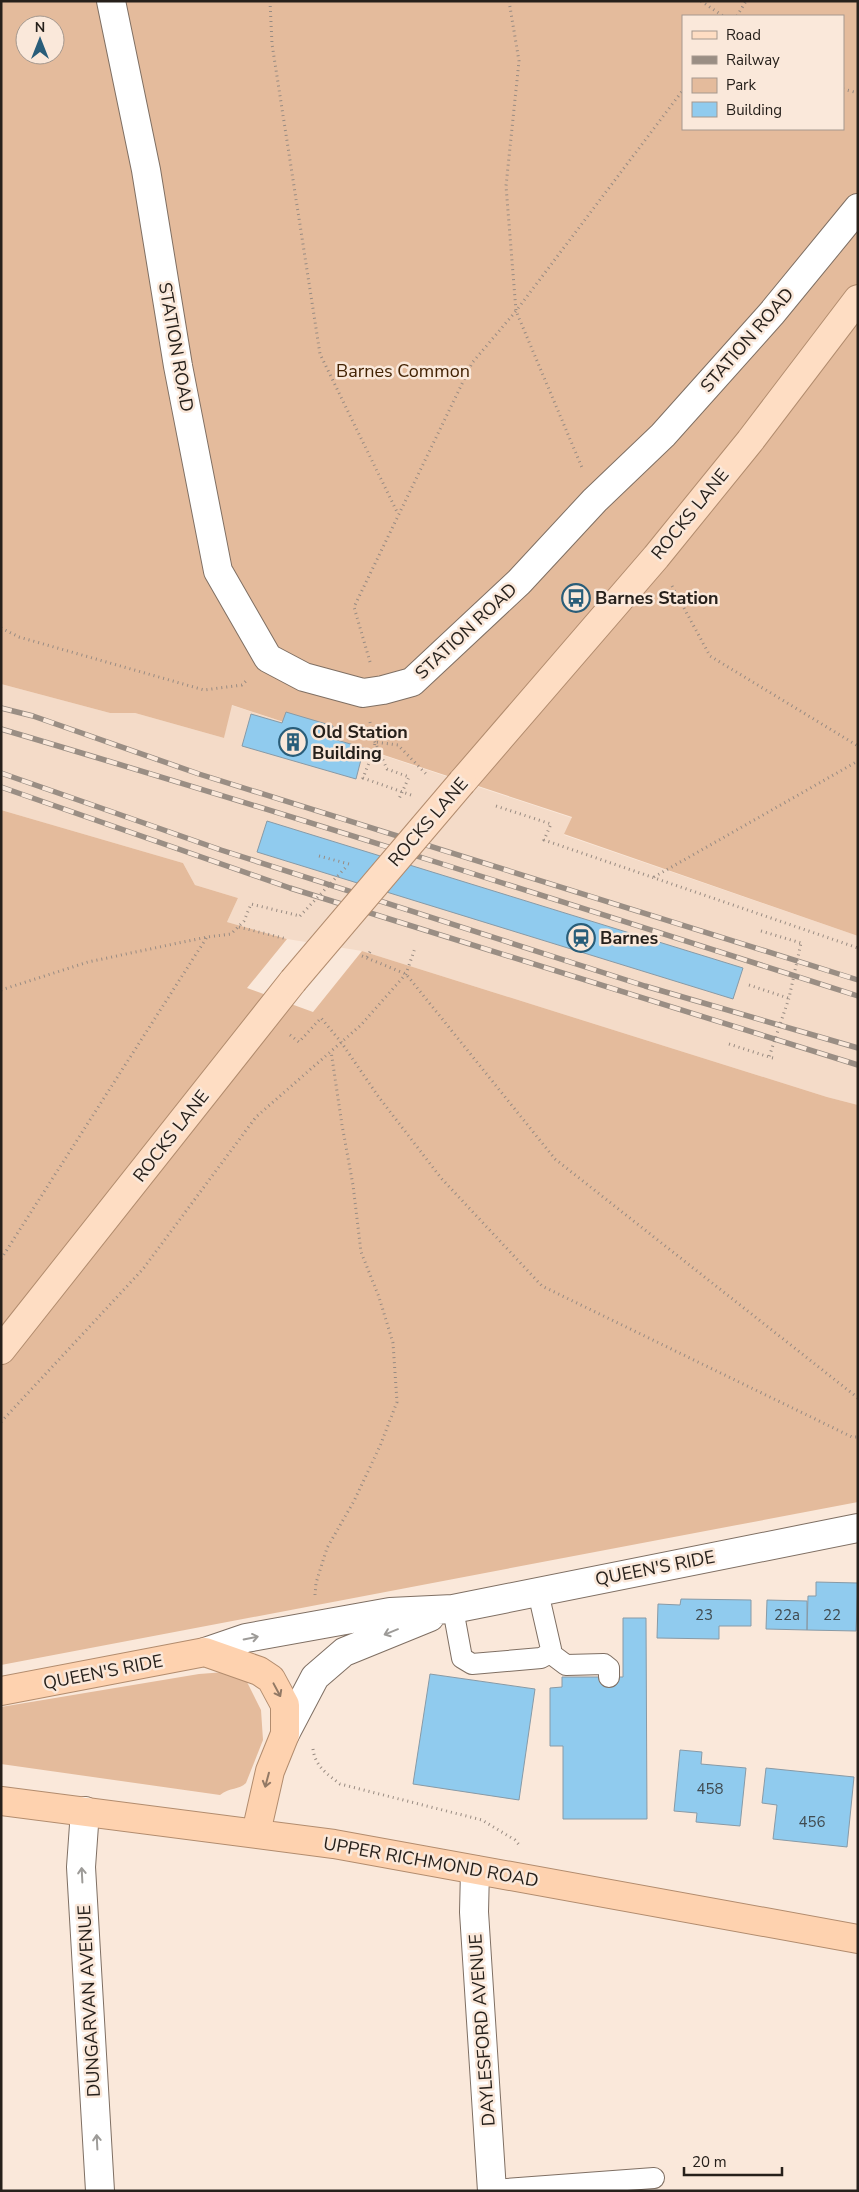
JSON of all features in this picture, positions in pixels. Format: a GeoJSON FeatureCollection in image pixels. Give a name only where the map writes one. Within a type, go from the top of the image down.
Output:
{"type":"FeatureCollection","features":[{"type":"Feature","properties":{"kind":"highway","name":"QUEEN'S RIDE"},"geometry":{"type":"LineString","coordinates":[[1,1691],[205,1652],[259,1671],[271,1679],[284,1705],[285,1734],[270,1771],[256,1833]]}},
{"type":"Feature","properties":{"kind":"highway","name":"UPPER RICHMOND ROAD"},"geometry":{"type":"LineString","coordinates":[[1,1801],[334,1844],[858,1939]]}},
{"type":"Feature","properties":{"kind":"main road","name":"ROCKS LANE"},"geometry":{"type":"LineString","coordinates":[[1,1350],[293,981],[662,549],[750,441],[858,298]]}},
{"type":"Feature","properties":{"kind":"street","name":"STATION ROAD"},"geometry":{"type":"LineString","coordinates":[[111,1],[146,170],[178,366],[218,571],[268,658],[304,677],[373,691],[412,682],[520,582],[595,500],[663,435],[772,313],[858,208]]}},
{"type":"Feature","properties":{"kind":"street","name":"QUEEN'S RIDE"},"geometry":{"type":"LineString","coordinates":[[205,1652],[246,1638],[390,1612],[453,1609],[858,1528]]}},
{"type":"Feature","properties":{"kind":"street","name":"QUEEN'S RIDE"},"geometry":{"type":"LineString","coordinates":[[285,1734],[315,1677],[344,1652],[390,1632],[453,1609]]}},
{"type":"Feature","properties":{"kind":"street","name":"DUNGARVAN AVENUE"},"geometry":{"type":"LineString","coordinates":[[85,1811],[81,1867],[100,2191]]}},
{"type":"Feature","properties":{"kind":"street","name":"DAYLESFORD AVENUE"},"geometry":{"type":"LineString","coordinates":[[475,1870],[474,1898],[492,2190]]}},
{"type":"Feature","properties":{"kind":"lane"},"geometry":{"type":"LineString","coordinates":[[538,1592],[551,1649],[550,1654]]}},
{"type":"Feature","properties":{"kind":"lane"},"geometry":{"type":"LineString","coordinates":[[453,1609],[462,1658],[472,1664],[541,1658],[550,1654]]}},
{"type":"Feature","properties":{"kind":"lane"},"geometry":{"type":"LineString","coordinates":[[550,1654],[566,1665],[604,1664],[609,1668],[609,1677]]}},
{"type":"Feature","properties":{"kind":"lane"},"geometry":{"type":"LineString","coordinates":[[492,2190],[654,2178]]}},
{"type":"Feature","properties":{"kind":"path"},"geometry":{"type":"LineString","coordinates":[[270,1],[272,44],[320,354],[399,514]]}},
{"type":"Feature","properties":{"kind":"path"},"geometry":{"type":"LineString","coordinates":[[509,1],[520,61],[506,186],[516,311],[595,500]]}},
{"type":"Feature","properties":{"kind":"path"},"geometry":{"type":"LineString","coordinates":[[701,1],[722,15]]}},
{"type":"Feature","properties":{"kind":"path"},"geometry":{"type":"LineString","coordinates":[[738,15],[746,1]]}},
{"type":"Feature","properties":{"kind":"path"},"geometry":{"type":"LineString","coordinates":[[844,89],[858,93]]}},
{"type":"Feature","properties":{"kind":"path"},"geometry":{"type":"LineString","coordinates":[[412,796],[363,778],[374,750],[375,742],[372,670],[354,607],[472,363],[516,311],[682,91]]}},
{"type":"Feature","properties":{"kind":"path"},"geometry":{"type":"LineString","coordinates":[[669,580],[710,656],[858,746]]}},
{"type":"Feature","properties":{"kind":"path"},"geometry":{"type":"LineString","coordinates":[[1,628],[19,636],[204,690],[242,685],[268,658]]}},
{"type":"Feature","properties":{"kind":"path"},"geometry":{"type":"LineString","coordinates":[[375,742],[398,745],[428,776]]}},
{"type":"Feature","properties":{"kind":"path"},"geometry":{"type":"LineString","coordinates":[[375,742],[387,769],[410,777],[398,801]]}},
{"type":"Feature","properties":{"kind":"path"},"geometry":{"type":"LineString","coordinates":[[654,878],[858,761]]}},
{"type":"Feature","properties":{"kind":"path"},"geometry":{"type":"LineString","coordinates":[[496,806],[551,824],[544,840],[858,948]]}},
{"type":"Feature","properties":{"kind":"path"},"geometry":{"type":"LineString","coordinates":[[319,856],[349,864]]}},
{"type":"Feature","properties":{"kind":"path"},"geometry":{"type":"LineString","coordinates":[[1,990],[88,962],[207,937],[231,934],[244,921],[251,904],[300,916]]}},
{"type":"Feature","properties":{"kind":"path"},"geometry":{"type":"LineString","coordinates":[[238,927],[287,939]]}},
{"type":"Feature","properties":{"kind":"path"},"geometry":{"type":"LineString","coordinates":[[729,1044],[771,1057],[790,998],[802,943],[760,931]]}},
{"type":"Feature","properties":{"kind":"path"},"geometry":{"type":"LineString","coordinates":[[1,1259],[207,937]]}},
{"type":"Feature","properties":{"kind":"path"},"geometry":{"type":"LineString","coordinates":[[1,1422],[143,1269],[256,1117],[361,1025],[406,974],[415,948]]}},
{"type":"Feature","properties":{"kind":"path"},"geometry":{"type":"LineString","coordinates":[[367,957],[371,950]]}},
{"type":"Feature","properties":{"kind":"path"},"geometry":{"type":"LineString","coordinates":[[362,956],[406,974],[555,1159],[858,1398]]}},
{"type":"Feature","properties":{"kind":"path"},"geometry":{"type":"LineString","coordinates":[[749,986],[790,998]]}},
{"type":"Feature","properties":{"kind":"path"},"geometry":{"type":"LineString","coordinates":[[299,1042],[321,1018],[341,1042],[378,1096],[441,1178],[542,1286],[852,1437],[858,1437]]}},
{"type":"Feature","properties":{"kind":"path"},"geometry":{"type":"LineString","coordinates":[[315,1597],[316,1583],[327,1548],[354,1501],[380,1446],[397,1402],[393,1343],[379,1298],[361,1252],[353,1186],[331,1051]]}},
{"type":"Feature","properties":{"kind":"path"},"geometry":{"type":"LineString","coordinates":[[313,1744],[315,1762],[340,1784],[482,1820],[515,1840],[520,1846]]}},
{"type":"Feature","properties":{"kind":"shaded area"},"geometry":{"type":"Polygon","coordinates":[[[1,684],[110,713],[135,713],[224,738],[231,705],[572,818],[564,835],[858,936],[858,1105],[827,1097],[362,951],[287,939],[227,922],[238,898],[195,885],[183,863],[1,810],[1,684]]]}},
{"type":"Feature","properties":{"kind":"green space","name":"Barnes Common"},"geometry":{"type":"Polygon","coordinates":[[[1,1],[858,1],[858,936],[564,834],[572,817],[232,705],[224,738],[135,713],[110,713],[1,684],[1,1]]]}},
{"type":"Feature","properties":{"kind":"green space"},"geometry":{"type":"Polygon","coordinates":[[[1,810],[183,863],[195,885],[238,898],[227,922],[287,939],[247,988],[313,1012],[362,951],[827,1097],[858,1105],[858,1502],[1,1665],[1,810]]]}},
{"type":"Feature","properties":{"kind":"green space"},"geometry":{"type":"Polygon","coordinates":[[[225,1672],[247,1682],[261,1710],[263,1740],[246,1783],[240,1787],[220,1795],[1,1764],[1,1707],[199,1674],[225,1672]]]}},
{"type":"Feature","properties":{"kind":"building","name":"Old Station Building"},"geometry":{"type":"Polygon","coordinates":[[[286,712],[333,726],[330,738],[364,748],[356,779],[242,746],[251,714],[282,723],[286,712]]]}},
{"type":"Feature","properties":{"kind":"building"},"geometry":{"type":"Polygon","coordinates":[[[267,821],[743,968],[733,999],[257,852],[267,821]]]}},
{"type":"Feature","properties":{"kind":"building"},"geometry":{"type":"Polygon","coordinates":[[[816,1582],[858,1583],[856,1631],[807,1630],[808,1596],[816,1596],[816,1582]]]}},
{"type":"Feature","properties":{"kind":"building"},"geometry":{"type":"Polygon","coordinates":[[[681,1599],[751,1600],[751,1626],[719,1626],[719,1639],[657,1638],[658,1604],[680,1605],[681,1599]]]}},
{"type":"Feature","properties":{"kind":"building"},"geometry":{"type":"Polygon","coordinates":[[[767,1600],[807,1601],[807,1630],[766,1629],[767,1600]]]}},
{"type":"Feature","properties":{"kind":"building"},"geometry":{"type":"Polygon","coordinates":[[[623,1618],[646,1618],[647,1819],[563,1819],[563,1746],[550,1746],[550,1688],[562,1687],[562,1677],[623,1677],[623,1618]]]}},
{"type":"Feature","properties":{"kind":"building"},"geometry":{"type":"Polygon","coordinates":[[[430,1674],[535,1689],[519,1800],[413,1784],[430,1674]]]}},
{"type":"Feature","properties":{"kind":"building"},"geometry":{"type":"Polygon","coordinates":[[[680,1750],[702,1752],[701,1764],[746,1768],[740,1826],[696,1822],[697,1813],[674,1811],[680,1750]]]}},
{"type":"Feature","properties":{"kind":"building"},"geometry":{"type":"Polygon","coordinates":[[[766,1768],[854,1777],[847,1847],[773,1839],[777,1805],[762,1803],[766,1768]]]}},
{"type":"Feature","properties":{"kind":"railway"},"geometry":{"type":"LineString","coordinates":[[1,708],[33,716],[199,774],[858,980]]}},
{"type":"Feature","properties":{"kind":"railway"},"geometry":{"type":"LineString","coordinates":[[1,729],[323,827],[858,996]]}},
{"type":"Feature","properties":{"kind":"railway"},"geometry":{"type":"LineString","coordinates":[[1,773],[221,850],[645,986],[858,1048]]}},
{"type":"Feature","properties":{"kind":"railway"},"geometry":{"type":"LineString","coordinates":[[1,787],[290,888],[858,1065]]}},
{"type":"Feature","properties":{"kind":"place","name":"Barnes Station"},"geometry":{"type":"Point","coordinates":[576,598]}},
{"type":"Feature","properties":{"kind":"place","name":"Old Station Building"},"geometry":{"type":"Point","coordinates":[293,742]}},
{"type":"Feature","properties":{"kind":"place","name":"Barnes"},"geometry":{"type":"Point","coordinates":[581,938]}}]}
